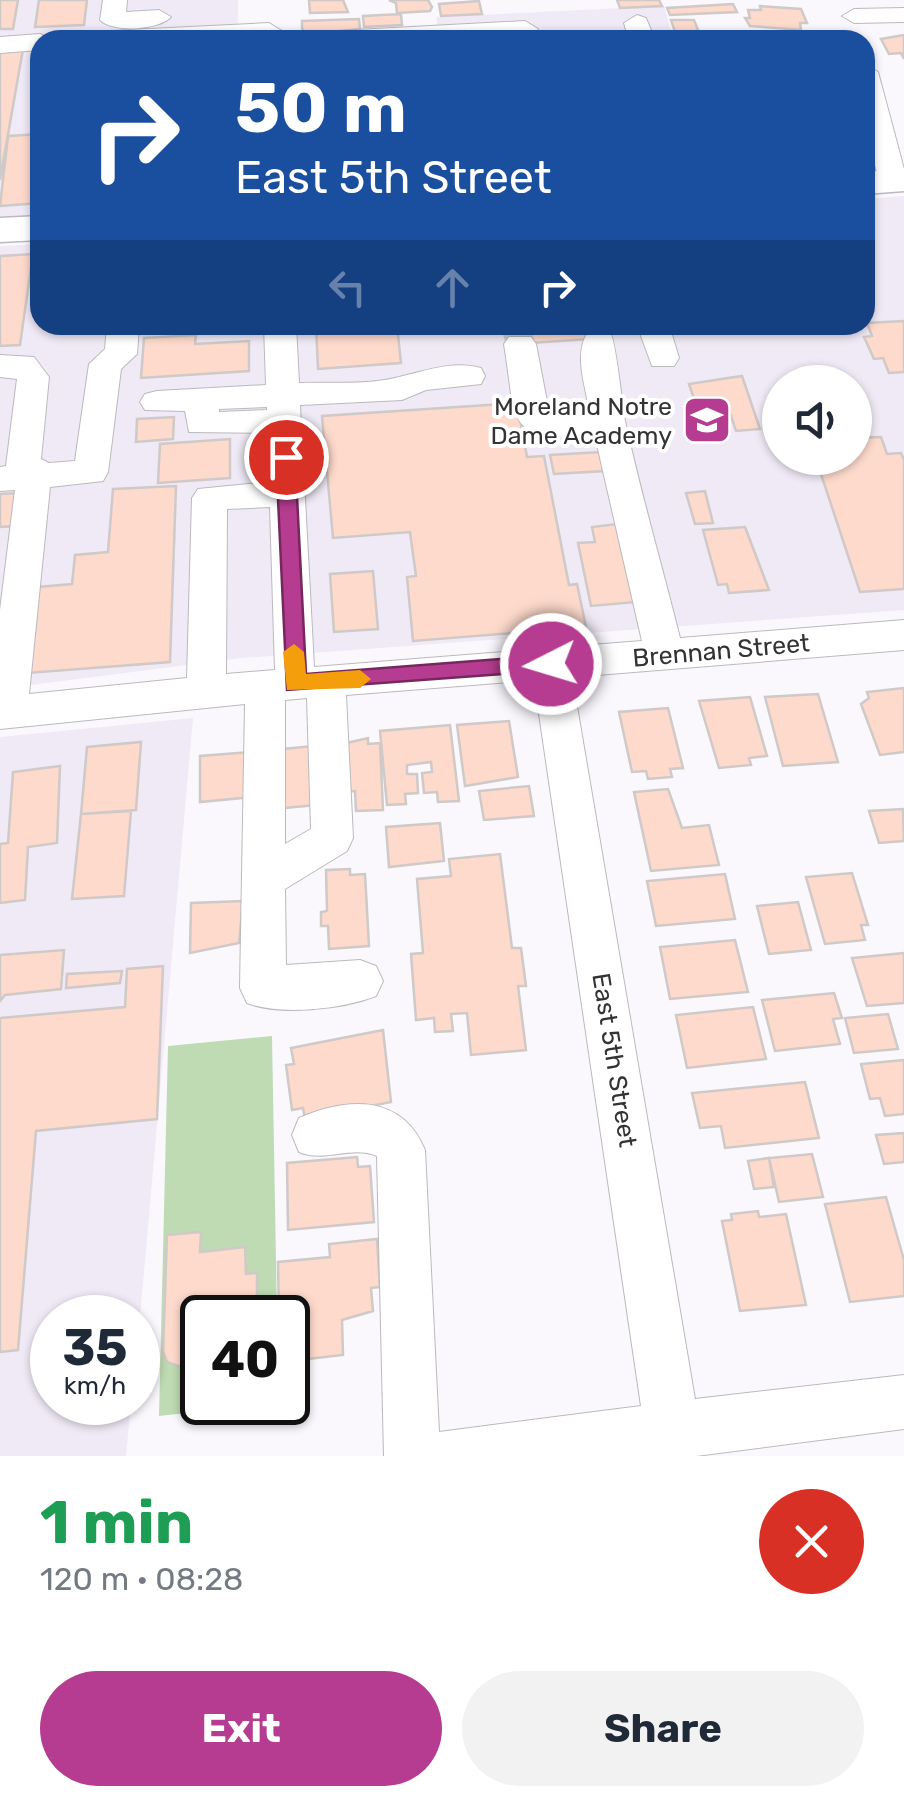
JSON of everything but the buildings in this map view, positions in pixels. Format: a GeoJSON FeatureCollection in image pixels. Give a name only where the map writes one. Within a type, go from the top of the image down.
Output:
{"type":"FeatureCollection","features":[{"type":"Feature","properties":{"kind":"main road"},"geometry":{"type":"LineString","coordinates":[[0,230],[30,228]]}},
{"type":"Feature","properties":{"kind":"street"},"geometry":{"type":"LineString","coordinates":[[115,0],[113,20],[269,21]]}},
{"type":"Feature","properties":{"kind":"street"},"geometry":{"type":"LineString","coordinates":[[854,19],[904,15]]}},
{"type":"Feature","properties":{"kind":"street"},"geometry":{"type":"LineString","coordinates":[[184,30],[269,21]]}},
{"type":"Feature","properties":{"kind":"street"},"geometry":{"type":"LineString","coordinates":[[511,30],[525,29]]}},
{"type":"Feature","properties":{"kind":"street"},"geometry":{"type":"LineString","coordinates":[[0,44],[30,42]]}},
{"type":"Feature","properties":{"kind":"street"},"geometry":{"type":"LineString","coordinates":[[875,123],[887,182]]}},
{"type":"Feature","properties":{"kind":"street"},"geometry":{"type":"LineString","coordinates":[[23,476],[91,472],[105,364],[121,354],[122,335]]}},
{"type":"Feature","properties":{"kind":"street"},"geometry":{"type":"LineString","coordinates":[[264,879],[332,838],[295,684],[280,335]]}},
{"type":"Feature","properties":{"kind":"street"},"geometry":{"type":"LineString","coordinates":[[655,335],[662,358]]}},
{"type":"Feature","properties":{"kind":"street"},"geometry":{"type":"LineString","coordinates":[[600,338],[597,359],[609,423],[665,655]]}},
{"type":"Feature","properties":{"kind":"street"},"geometry":{"type":"LineString","coordinates":[[520,344],[533,417],[548,428],[609,423]]}},
{"type":"Feature","properties":{"kind":"street"},"geometry":{"type":"LineString","coordinates":[[0,366],[23,365],[33,376],[4,712]]}},
{"type":"Feature","properties":{"kind":"street"},"geometry":{"type":"LineString","coordinates":[[157,402],[202,399],[283,408],[402,390],[420,380],[470,376]]}},
{"type":"Feature","properties":{"kind":"street"},"geometry":{"type":"LineString","coordinates":[[206,692],[210,498],[287,493]]}},
{"type":"Feature","properties":{"kind":"street","name":"Brennan Street"},"geometry":{"type":"LineString","coordinates":[[4,712],[295,684],[904,635]]}},
{"type":"Feature","properties":{"kind":"street","name":"East 5th Street"},"geometry":{"type":"LineString","coordinates":[[551,664],[670,1442]]}},
{"type":"Feature","properties":{"kind":"street"},"geometry":{"type":"LineString","coordinates":[[295,684],[264,879],[263,988],[360,980]]}},
{"type":"Feature","properties":{"kind":"street"},"geometry":{"type":"LineString","coordinates":[[316,1134],[374,1128],[389,1132],[401,1150],[412,1456]]}},
{"type":"Feature","properties":{"kind":"street"},"geometry":{"type":"LineString","coordinates":[[448,1456],[670,1442],[904,1402]]}},
{"type":"Feature","properties":{"kind":"shaded area"},"geometry":{"type":"Polygon","coordinates":[[[0,0],[238,0],[238,30],[30,30],[30,221],[0,223],[0,0]]]}},
{"type":"Feature","properties":{"kind":"shaded area"},"geometry":{"type":"Polygon","coordinates":[[[664,6],[671,30],[438,30],[436,17],[664,6]]]}},
{"type":"Feature","properties":{"kind":"shaded area"},"geometry":{"type":"Polygon","coordinates":[[[904,196],[904,610],[242,658],[0,689],[0,246],[30,244],[30,335],[875,335],[875,198],[904,196]]]}},
{"type":"Feature","properties":{"kind":"shaded area"},"geometry":{"type":"Polygon","coordinates":[[[193,718],[142,1295],[30,1295],[30,1425],[129,1425],[126,1456],[0,1456],[0,737],[193,718]]]}},
{"type":"Feature","properties":{"kind":"green space"},"geometry":{"type":"Polygon","coordinates":[[[272,1036],[277,1295],[180,1295],[180,1414],[160,1416],[160,1375],[168,1046],[272,1036]]]}},
{"type":"Feature","properties":{"kind":"tunnel"},"geometry":{"type":"LineString","coordinates":[[518,335],[520,344]]}},
{"type":"Feature","properties":{"kind":"slow traffic"},"geometry":{"type":"LineString","coordinates":[[294,652],[295,684],[360,679]]}},
{"type":"Feature","properties":{"kind":"place","name":"Moreland Notre Dame Academy"},"geometry":{"type":"Point","coordinates":[707,420]}},
{"type":"Feature","properties":{"kind":"route"},"geometry":{"type":"LineString","coordinates":[[286,457],[295,684],[551,664]]}}]}
